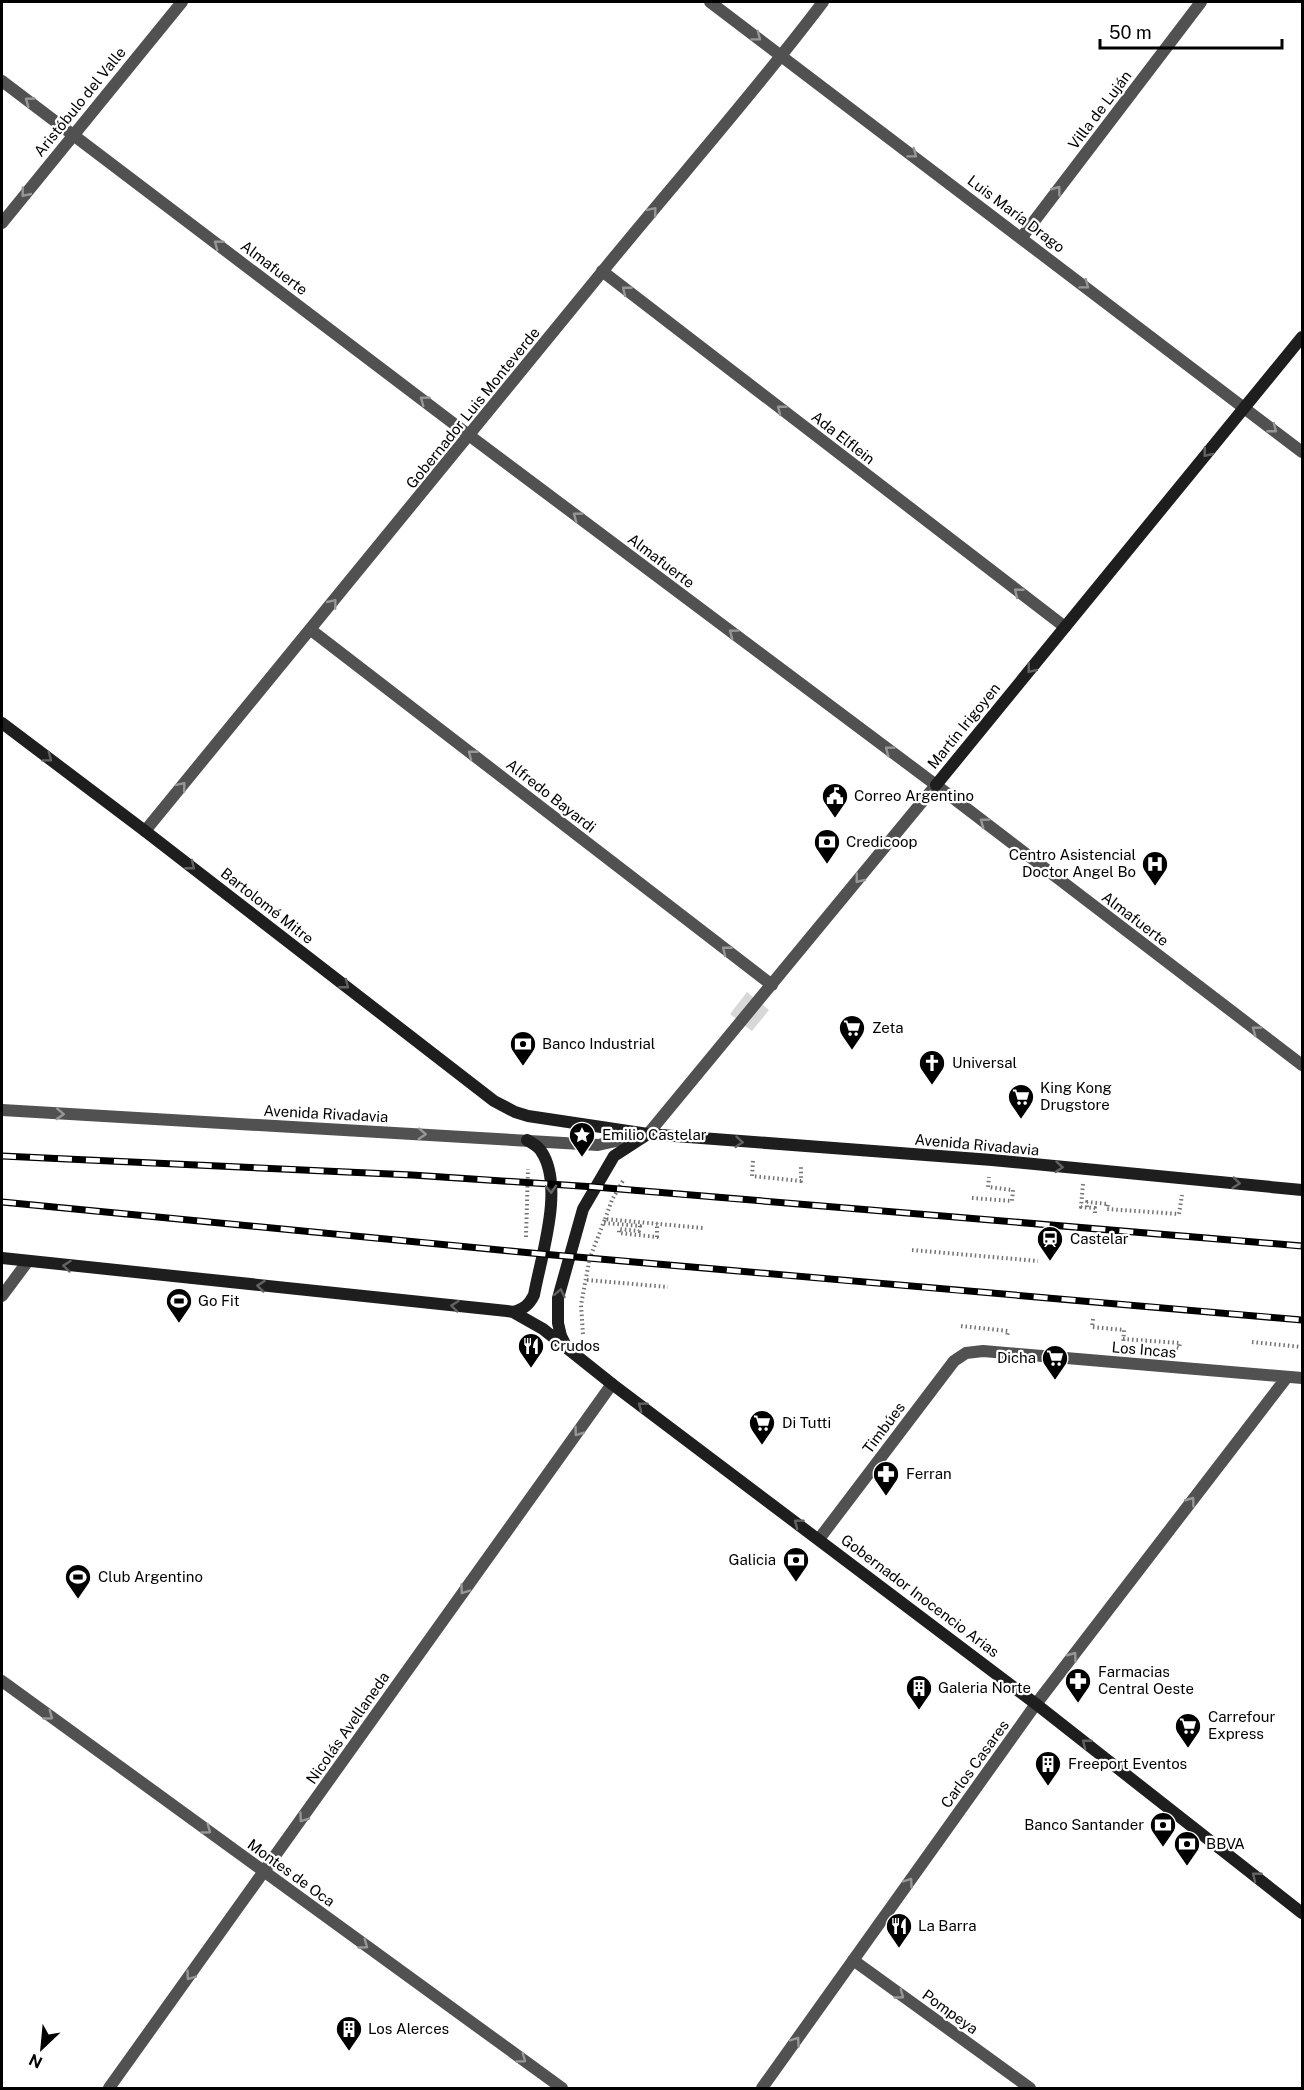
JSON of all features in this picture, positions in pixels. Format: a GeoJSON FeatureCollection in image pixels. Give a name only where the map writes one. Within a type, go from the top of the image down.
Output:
{"type":"FeatureCollection","features":[{"type":"Feature","properties":{"kind":"street","name":"Aristóbulo del Valle"},"geometry":{"type":"LineString","coordinates":[[2,223],[182,2]]}},
{"type":"Feature","properties":{"kind":"street","name":"Luis María Drago"},"geometry":{"type":"LineString","coordinates":[[710,2],[1302,452]]}},
{"type":"Feature","properties":{"kind":"street","name":"Gobernador Luis Monteverde"},"geometry":{"type":"LineString","coordinates":[[145,831],[602,272],[783,56],[823,2]]}},
{"type":"Feature","properties":{"kind":"street","name":"Villa de Luján"},"geometry":{"type":"LineString","coordinates":[[1022,237],[1201,2]]}},
{"type":"Feature","properties":{"kind":"street","name":"Almafuerte"},"geometry":{"type":"LineString","coordinates":[[2,81],[936,785],[1302,1065]]}},
{"type":"Feature","properties":{"kind":"street","name":"Ada Elflein"},"geometry":{"type":"LineString","coordinates":[[602,272],[1065,627]]}},
{"type":"Feature","properties":{"kind":"street","name":"Martín Irigoyen"},"geometry":{"type":"LineString","coordinates":[[648,1134],[1302,337]]}},
{"type":"Feature","properties":{"kind":"street","name":"Alfredo Bayardi"},"geometry":{"type":"LineString","coordinates":[[311,630],[772,985]]}},
{"type":"Feature","properties":{"kind":"street","name":"Bartolomé Mitre"},"geometry":{"type":"LineString","coordinates":[[2,723],[494,1101],[515,1112]]}},
{"type":"Feature","properties":{"kind":"street","name":"Avenida Rivadavia"},"geometry":{"type":"LineString","coordinates":[[2,1110],[598,1145],[648,1134]]}},
{"type":"Feature","properties":{"kind":"street","name":"Avenida Rivadavia"},"geometry":{"type":"LineString","coordinates":[[515,1112],[648,1134],[992,1160],[1302,1190]]}},
{"type":"Feature","properties":{"kind":"street"},"geometry":{"type":"LineString","coordinates":[[568,1349],[561,1336],[558,1323],[558,1298],[583,1209],[614,1156],[648,1134]]}},
{"type":"Feature","properties":{"kind":"street"},"geometry":{"type":"LineString","coordinates":[[2,1258],[513,1312],[522,1310],[530,1304],[534,1295],[550,1210],[551,1184],[546,1159],[540,1148],[522,1139]]}},
{"type":"Feature","properties":{"kind":"street"},"geometry":{"type":"LineString","coordinates":[[2,1296],[28,1262]]}},
{"type":"Feature","properties":{"kind":"street","name":"Gobernador Inocencio Arias"},"geometry":{"type":"LineString","coordinates":[[513,1312],[543,1329],[612,1384],[1036,1704],[1302,1912]]}},
{"type":"Feature","properties":{"kind":"street","name":"Los Incas"},"geometry":{"type":"LineString","coordinates":[[983,1351],[1302,1378]]}},
{"type":"Feature","properties":{"kind":"street","name":"Timbúes"},"geometry":{"type":"LineString","coordinates":[[819,1539],[954,1361],[966,1353],[983,1351]]}},
{"type":"Feature","properties":{"kind":"street","name":"Carlos Casares"},"geometry":{"type":"LineString","coordinates":[[762,2088],[1036,1704],[1287,1377]]}},
{"type":"Feature","properties":{"kind":"street","name":"Nicolás Avellaneda"},"geometry":{"type":"LineString","coordinates":[[109,2088],[612,1384]]}},
{"type":"Feature","properties":{"kind":"street","name":"Montes de Oca"},"geometry":{"type":"LineString","coordinates":[[2,1681],[562,2088]]}},
{"type":"Feature","properties":{"kind":"street","name":"Pompeya"},"geometry":{"type":"LineString","coordinates":[[853,1960],[1030,2088]]}},
{"type":"Feature","properties":{"kind":"path"},"geometry":{"type":"LineString","coordinates":[[522,1139],[519,1154],[528,1162],[525,1245]]}},
{"type":"Feature","properties":{"kind":"path"},"geometry":{"type":"LineString","coordinates":[[972,1198],[1012,1201],[1013,1190],[988,1187],[992,1160]]}},
{"type":"Feature","properties":{"kind":"path"},"geometry":{"type":"LineString","coordinates":[[753,1161],[752,1176],[801,1181]]}},
{"type":"Feature","properties":{"kind":"path"},"geometry":{"type":"LineString","coordinates":[[580,1359],[589,1344],[581,1332],[581,1305],[590,1258],[612,1200],[630,1169]]}},
{"type":"Feature","properties":{"kind":"path"},"geometry":{"type":"LineString","coordinates":[[1081,1201],[1081,1207],[1095,1208],[1095,1214]]}},
{"type":"Feature","properties":{"kind":"path"},"geometry":{"type":"LineString","coordinates":[[1087,1207],[1087,1203],[1097,1203],[1108,1204],[1107,1209],[1179,1214]]}},
{"type":"Feature","properties":{"kind":"path"},"geometry":{"type":"LineString","coordinates":[[605,1221],[703,1228]]}},
{"type":"Feature","properties":{"kind":"path"},"geometry":{"type":"LineString","coordinates":[[605,1221],[640,1226],[639,1231],[619,1229],[619,1233],[657,1237],[657,1223]]}},
{"type":"Feature","properties":{"kind":"path"},"geometry":{"type":"LineString","coordinates":[[912,1250],[1038,1261]]}},
{"type":"Feature","properties":{"kind":"path"},"geometry":{"type":"LineString","coordinates":[[586,1280],[668,1287]]}},
{"type":"Feature","properties":{"kind":"path"},"geometry":{"type":"LineString","coordinates":[[1093,1319],[1092,1328],[1124,1330],[1123,1345]]}},
{"type":"Feature","properties":{"kind":"path"},"geometry":{"type":"LineString","coordinates":[[961,1326],[1008,1331]]}},
{"type":"Feature","properties":{"kind":"path"},"geometry":{"type":"LineString","coordinates":[[1123,1339],[1179,1343],[1179,1348]]}},
{"type":"Feature","properties":{"kind":"path"},"geometry":{"type":"LineString","coordinates":[[1252,1342],[1302,1347]]}},
{"type":"Feature","properties":{"kind":"shaded area"},"geometry":{"type":"Polygon","coordinates":[[[747,992],[769,1010],[752,1031],[730,1014],[747,992]]]}},
{"type":"Feature","properties":{"kind":"railway"},"geometry":{"type":"LineString","coordinates":[[2,1156],[412,1175],[595,1187],[1302,1246]]}},
{"type":"Feature","properties":{"kind":"railway"},"geometry":{"type":"LineString","coordinates":[[2,1202],[542,1254],[1302,1320]]}},
{"type":"Feature","properties":{"kind":"place","name":"Correo Argentino"},"geometry":{"type":"Point","coordinates":[835,819]}},
{"type":"Feature","properties":{"kind":"place","name":"Credicoop"},"geometry":{"type":"Point","coordinates":[827,865]}},
{"type":"Feature","properties":{"kind":"place","name":"Centro Asistencial Doctor Angel Bo"},"geometry":{"type":"Point","coordinates":[1155,887]}},
{"type":"Feature","properties":{"kind":"place","name":"Zeta"},"geometry":{"type":"Point","coordinates":[852,1051]}},
{"type":"Feature","properties":{"kind":"place","name":"Banco Industrial"},"geometry":{"type":"Point","coordinates":[523,1067]}},
{"type":"Feature","properties":{"kind":"place","name":"Universal"},"geometry":{"type":"Point","coordinates":[932,1086]}},
{"type":"Feature","properties":{"kind":"place","name":"King Kong Drugstore"},"geometry":{"type":"Point","coordinates":[1021,1120]}},
{"type":"Feature","properties":{"kind":"place","name":"Emilio Castelar"},"geometry":{"type":"Point","coordinates":[582,1158]}},
{"type":"Feature","properties":{"kind":"place","name":"Castelar"},"geometry":{"type":"Point","coordinates":[1050,1262]}},
{"type":"Feature","properties":{"kind":"place","name":"Go Fit"},"geometry":{"type":"Point","coordinates":[179,1324]}},
{"type":"Feature","properties":{"kind":"place","name":"Crudos"},"geometry":{"type":"Point","coordinates":[531,1369]}},
{"type":"Feature","properties":{"kind":"place","name":"Dicha"},"geometry":{"type":"Point","coordinates":[1055,1381]}},
{"type":"Feature","properties":{"kind":"place","name":"Di Tutti"},"geometry":{"type":"Point","coordinates":[762,1446]}},
{"type":"Feature","properties":{"kind":"place","name":"Ferran"},"geometry":{"type":"Point","coordinates":[886,1497]}},
{"type":"Feature","properties":{"kind":"place","name":"Galicia"},"geometry":{"type":"Point","coordinates":[796,1583]}},
{"type":"Feature","properties":{"kind":"place","name":"Club Argentino"},"geometry":{"type":"Point","coordinates":[78,1600]}},
{"type":"Feature","properties":{"kind":"place","name":"Farmacias Central Oeste"},"geometry":{"type":"Point","coordinates":[1078,1704]}},
{"type":"Feature","properties":{"kind":"place","name":"Galeria Norte"},"geometry":{"type":"Point","coordinates":[919,1711]}},
{"type":"Feature","properties":{"kind":"place","name":"Carrefour Express"},"geometry":{"type":"Point","coordinates":[1188,1749]}},
{"type":"Feature","properties":{"kind":"place","name":"Freeport Eventos"},"geometry":{"type":"Point","coordinates":[1048,1787]}},
{"type":"Feature","properties":{"kind":"place","name":"Banco Santander"},"geometry":{"type":"Point","coordinates":[1163,1848]}},
{"type":"Feature","properties":{"kind":"place","name":"BBVA"},"geometry":{"type":"Point","coordinates":[1187,1867]}},
{"type":"Feature","properties":{"kind":"place","name":"La Barra"},"geometry":{"type":"Point","coordinates":[899,1949]}},
{"type":"Feature","properties":{"kind":"place","name":"Los Alerces"},"geometry":{"type":"Point","coordinates":[349,2052]}}]}
